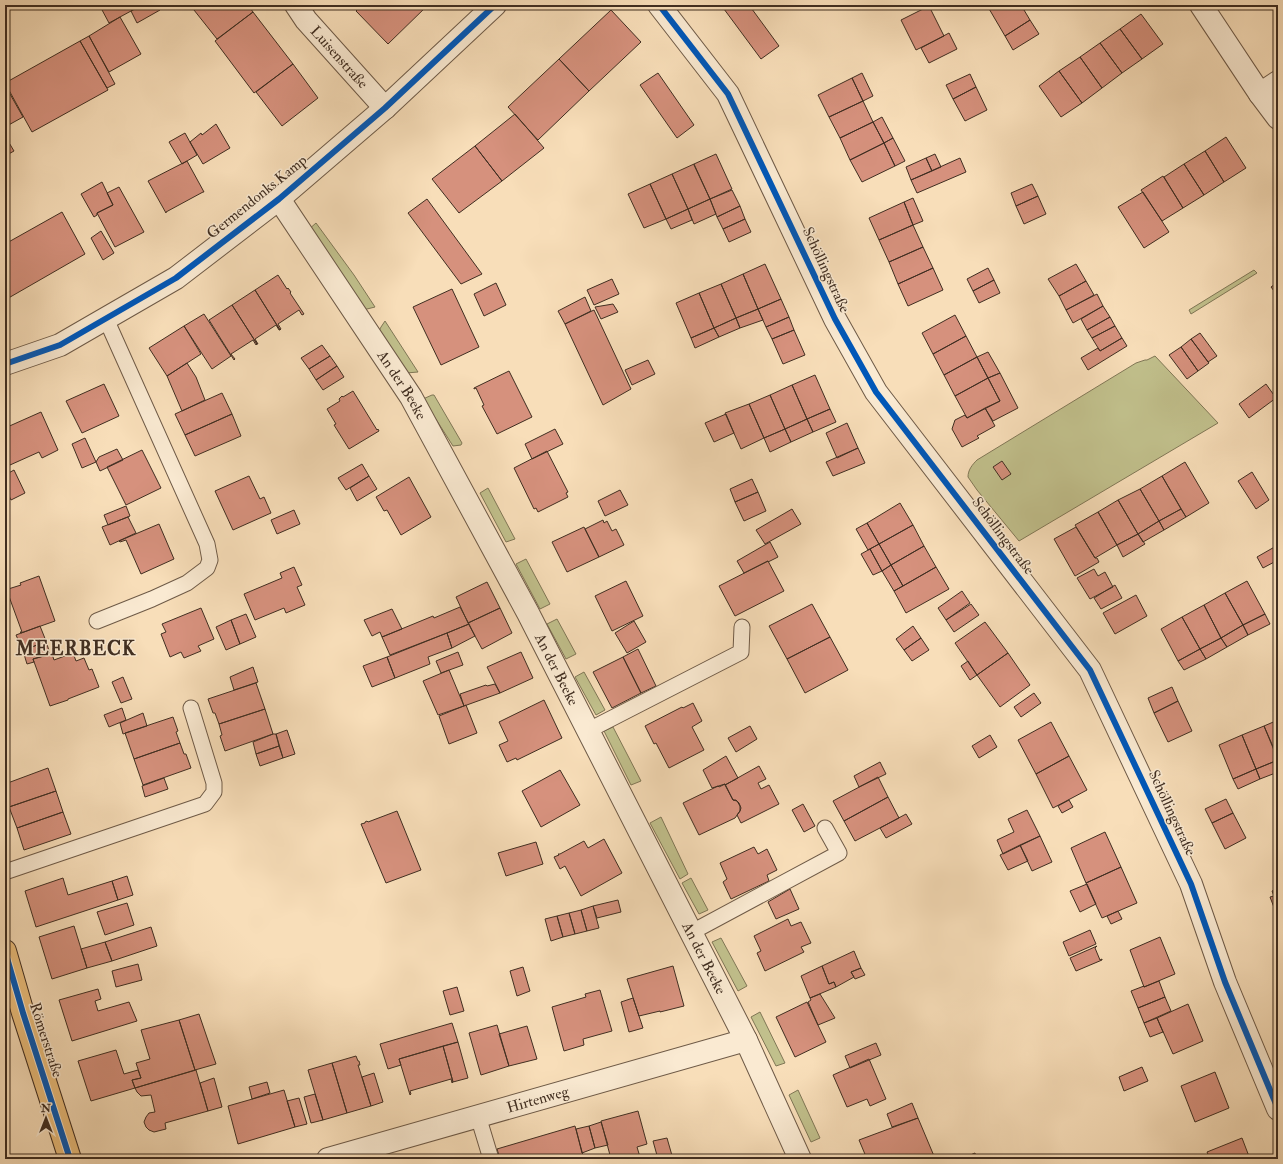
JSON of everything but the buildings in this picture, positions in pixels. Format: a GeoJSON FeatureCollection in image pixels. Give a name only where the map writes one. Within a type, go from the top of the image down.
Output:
{"type":"FeatureCollection","features":[{"type":"Feature","properties":{"kind":"main road","name":"Römerstraße"},"geometry":{"type":"LineString","coordinates":[[5,951],[23,1013],[70,1159]]}},
{"type":"Feature","properties":{"kind":"street","name":"Luisenstraße"},"geometry":{"type":"LineString","coordinates":[[296,5],[306,20],[385,108]]}},
{"type":"Feature","properties":{"kind":"street","name":"Germendonks Kamp"},"geometry":{"type":"LineString","coordinates":[[5,364],[60,345],[176,278],[279,198],[385,108],[495,5]]}},
{"type":"Feature","properties":{"kind":"street","name":"Schöllingstraße"},"geometry":{"type":"LineString","coordinates":[[658,5],[728,94],[835,319],[876,392],[1090,670],[1191,884],[1225,982],[1278,1110]]}},
{"type":"Feature","properties":{"kind":"street"},"geometry":{"type":"LineString","coordinates":[[1201,5],[1260,94],[1278,118]]}},
{"type":"Feature","properties":{"kind":"street"},"geometry":{"type":"LineString","coordinates":[[1260,94],[1278,82]]}},
{"type":"Feature","properties":{"kind":"street","name":"An der Beeke"},"geometry":{"type":"LineString","coordinates":[[279,198],[410,397],[528,613],[746,1040],[800,1159]]}},
{"type":"Feature","properties":{"kind":"street","name":"Hirtenweg"},"geometry":{"type":"LineString","coordinates":[[328,1159],[746,1040]]}},
{"type":"Feature","properties":{"kind":"lane"},"geometry":{"type":"LineString","coordinates":[[97,621],[188,583],[207,568],[210,560],[207,544],[106,319]]}},
{"type":"Feature","properties":{"kind":"lane"},"geometry":{"type":"LineString","coordinates":[[588,730],[741,652],[742,627]]}},
{"type":"Feature","properties":{"kind":"lane"},"geometry":{"type":"LineString","coordinates":[[5,872],[205,804],[214,792],[214,783],[191,708]]}},
{"type":"Feature","properties":{"kind":"lane"},"geometry":{"type":"LineString","coordinates":[[692,932],[839,853],[825,828]]}},
{"type":"Feature","properties":{"kind":"lane"},"geometry":{"type":"LineString","coordinates":[[478,1116],[491,1159]]}},
{"type":"Feature","properties":{"kind":"shaded area"},"geometry":{"type":"Polygon","coordinates":[[[316,223],[354,275],[375,307],[363,310],[308,230],[316,223]]]}},
{"type":"Feature","properties":{"kind":"shaded area"},"geometry":{"type":"Polygon","coordinates":[[[1254,270],[1257,273],[1191,314],[1189,310],[1254,270]]]}},
{"type":"Feature","properties":{"kind":"shaded area"},"geometry":{"type":"Polygon","coordinates":[[[385,321],[418,372],[406,373],[379,331],[385,321]]]}},
{"type":"Feature","properties":{"kind":"shaded area"},"geometry":{"type":"Polygon","coordinates":[[[1155,356],[1218,423],[1019,541],[968,477],[972,466],[977,460],[1136,363],[1155,356]]]}},
{"type":"Feature","properties":{"kind":"shaded area"},"geometry":{"type":"Polygon","coordinates":[[[434,395],[462,443],[461,445],[453,446],[423,399],[434,395]]]}},
{"type":"Feature","properties":{"kind":"shaded area"},"geometry":{"type":"Polygon","coordinates":[[[488,488],[515,539],[506,542],[480,493],[488,488]]]}},
{"type":"Feature","properties":{"kind":"shaded area"},"geometry":{"type":"Polygon","coordinates":[[[526,559],[550,604],[540,609],[516,564],[526,559]]]}},
{"type":"Feature","properties":{"kind":"shaded area"},"geometry":{"type":"Polygon","coordinates":[[[557,619],[576,654],[566,659],[547,624],[557,619]]]}},
{"type":"Feature","properties":{"kind":"shaded area"},"geometry":{"type":"Polygon","coordinates":[[[584,672],[605,710],[596,715],[575,677],[584,672]]]}},
{"type":"Feature","properties":{"kind":"shaded area"},"geometry":{"type":"Polygon","coordinates":[[[613,727],[641,781],[631,785],[604,731],[613,727]]]}},
{"type":"Feature","properties":{"kind":"shaded area"},"geometry":{"type":"Polygon","coordinates":[[[661,817],[688,874],[680,879],[650,823],[661,817]]]}},
{"type":"Feature","properties":{"kind":"shaded area"},"geometry":{"type":"Polygon","coordinates":[[[691,878],[708,910],[699,914],[682,883],[691,878]]]}},
{"type":"Feature","properties":{"kind":"shaded area"},"geometry":{"type":"Polygon","coordinates":[[[721,938],[747,986],[738,991],[712,942],[721,938]]]}},
{"type":"Feature","properties":{"kind":"shaded area"},"geometry":{"type":"Polygon","coordinates":[[[760,1012],[785,1063],[776,1066],[751,1017],[760,1012]]]}},
{"type":"Feature","properties":{"kind":"shaded area"},"geometry":{"type":"Polygon","coordinates":[[[798,1090],[820,1138],[811,1142],[789,1095],[798,1090]]]}},
{"type":"Feature","properties":{"kind":"cycle path"},"geometry":{"type":"LineString","coordinates":[[5,364],[60,345],[176,278],[279,199],[385,108],[495,5]]}},
{"type":"Feature","properties":{"kind":"cycle path"},"geometry":{"type":"LineString","coordinates":[[659,5],[728,94],[835,319],[876,392],[1090,670],[1191,884],[1225,982],[1278,1109]]}},
{"type":"Feature","properties":{"kind":"cycle path"},"geometry":{"type":"LineString","coordinates":[[5,951],[23,1013],[70,1159]]}},
{"type":"Feature","properties":{"kind":"district","name":"MEERBECK"},"geometry":{"type":"Point","coordinates":[76,649]}}]}
